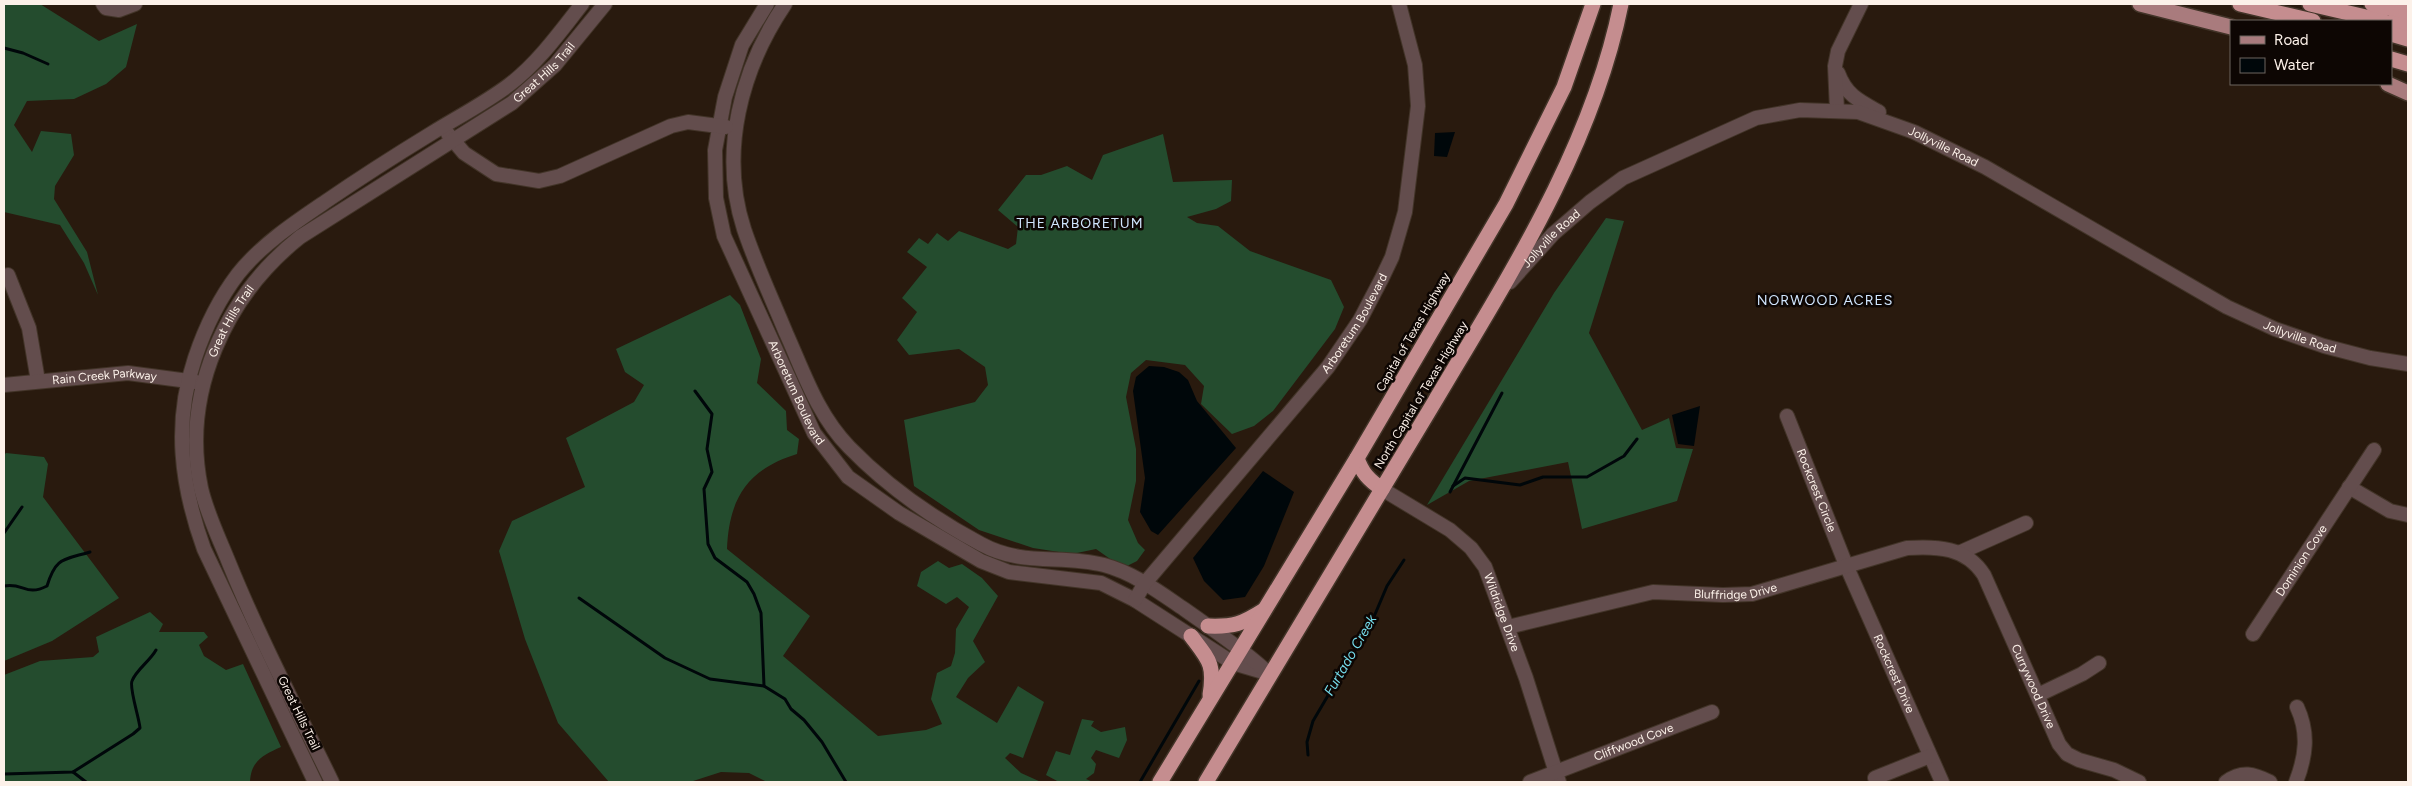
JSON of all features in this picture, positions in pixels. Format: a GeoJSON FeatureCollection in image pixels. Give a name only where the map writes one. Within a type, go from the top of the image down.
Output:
{"type":"FeatureCollection","features":[{"type":"Feature","properties":{"kind":"highway"},"geometry":{"type":"LineString","coordinates":[[1585,27],[1587,4]]}},
{"type":"Feature","properties":{"kind":"highway","name":"Capital of Texas Highway"},"geometry":{"type":"LineString","coordinates":[[1233,662],[1357,458],[1506,204],[1564,86],[1593,4]]}},
{"type":"Feature","properties":{"kind":"highway","name":"North Capital of Texas Highway"},"geometry":{"type":"LineString","coordinates":[[1206,782],[1495,300],[1574,148],[1604,71],[1621,4]]}},
{"type":"Feature","properties":{"kind":"highway"},"geometry":{"type":"LineString","coordinates":[[1616,29],[1632,4]]}},
{"type":"Feature","properties":{"kind":"highway"},"geometry":{"type":"LineString","coordinates":[[2240,4],[2309,20]]}},
{"type":"Feature","properties":{"kind":"highway"},"geometry":{"type":"LineString","coordinates":[[2310,4],[2379,20]]}},
{"type":"Feature","properties":{"kind":"highway"},"geometry":{"type":"LineString","coordinates":[[2372,4],[2408,13]]}},
{"type":"Feature","properties":{"kind":"highway"},"geometry":{"type":"LineString","coordinates":[[2392,23],[2408,27]]}},
{"type":"Feature","properties":{"kind":"highway"},"geometry":{"type":"LineString","coordinates":[[2392,34],[2408,39]]}},
{"type":"Feature","properties":{"kind":"highway"},"geometry":{"type":"LineString","coordinates":[[2392,59],[2408,64]]}},
{"type":"Feature","properties":{"kind":"highway"},"geometry":{"type":"LineString","coordinates":[[1357,458],[1361,470],[1367,478],[1382,489]]}},
{"type":"Feature","properties":{"kind":"highway"},"geometry":{"type":"LineString","coordinates":[[1208,626],[1229,627],[1239,624],[1265,610]]}},
{"type":"Feature","properties":{"kind":"highway"},"geometry":{"type":"LineString","coordinates":[[1191,636],[1212,667],[1213,675],[1208,704]]}},
{"type":"Feature","properties":{"kind":"highway"},"geometry":{"type":"LineString","coordinates":[[1160,782],[1233,662]]}},
{"type":"Feature","properties":{"kind":"main road"},"geometry":{"type":"LineString","coordinates":[[2140,4],[2230,27]]}},
{"type":"Feature","properties":{"kind":"main road"},"geometry":{"type":"LineString","coordinates":[[2390,85],[2408,93]]}},
{"type":"Feature","properties":{"kind":"street"},"geometry":{"type":"LineString","coordinates":[[103,4],[106,8],[119,10],[135,4]]}},
{"type":"Feature","properties":{"kind":"street","name":"Great Hills Trail"},"geometry":{"type":"LineString","coordinates":[[316,782],[204,549],[194,522],[186,487],[181,436],[187,381],[216,308],[238,274],[250,261],[269,243],[313,210],[510,84],[536,60],[582,4]]}},
{"type":"Feature","properties":{"kind":"street","name":"Great Hills Trail"},"geometry":{"type":"LineString","coordinates":[[332,782],[242,595],[210,515],[202,488],[198,460],[197,431],[204,384],[225,326],[235,307],[262,272],[300,237],[512,103],[541,79],[605,4]]}},
{"type":"Feature","properties":{"kind":"street","name":"Arboretum Boulevard"},"geometry":{"type":"LineString","coordinates":[[767,4],[742,45],[731,74],[719,125],[715,174],[716,198],[724,236],[814,433],[848,477],[899,512],[980,561],[1009,572],[1101,583],[1135,600],[1233,662],[1270,674]]}},
{"type":"Feature","properties":{"kind":"street","name":"Arboretum Boulevard"},"geometry":{"type":"LineString","coordinates":[[785,4],[763,40],[748,74],[736,128],[733,163],[736,194],[744,228],[804,378],[823,415],[848,446],[883,478],[912,500],[982,545],[1009,557],[1103,565],[1145,583],[1242,649],[1270,674]]}},
{"type":"Feature","properties":{"kind":"street","name":"Arboretum Boulevard"},"geometry":{"type":"LineString","coordinates":[[1135,600],[1145,583],[1328,368],[1360,320],[1392,257],[1405,212],[1418,106],[1415,65],[1399,4]]}},
{"type":"Feature","properties":{"kind":"street"},"geometry":{"type":"LineString","coordinates":[[1837,110],[1835,66],[1838,51],[1860,4]]}},
{"type":"Feature","properties":{"kind":"street"},"geometry":{"type":"LineString","coordinates":[[1835,66],[1842,86],[1849,95],[1884,115],[1891,122]]}},
{"type":"Feature","properties":{"kind":"street","name":"Jollyville Road"},"geometry":{"type":"LineString","coordinates":[[1495,300],[1553,234],[1590,202],[1623,178],[1756,118],[1800,110],[1837,110],[1858,112],[1891,122],[1985,167],[2234,311],[2274,329],[2324,346],[2370,358],[2408,364]]}},
{"type":"Feature","properties":{"kind":"street"},"geometry":{"type":"LineString","coordinates":[[443,128],[464,153],[496,174],[539,181],[560,176],[670,126],[688,122],[736,128]]}},
{"type":"Feature","properties":{"kind":"street"},"geometry":{"type":"LineString","coordinates":[[250,261],[262,272]]}},
{"type":"Feature","properties":{"kind":"street"},"geometry":{"type":"LineString","coordinates":[[8,275],[29,328],[38,380]]}},
{"type":"Feature","properties":{"kind":"street","name":"Rain Creek Parkway"},"geometry":{"type":"LineString","coordinates":[[4,385],[38,380],[128,373],[204,384]]}},
{"type":"Feature","properties":{"kind":"street","name":"Rockcrest Circle"},"geometry":{"type":"LineString","coordinates":[[1787,416],[1846,565]]}},
{"type":"Feature","properties":{"kind":"street","name":"Dominion Cove"},"geometry":{"type":"LineString","coordinates":[[2253,634],[2374,450]]}},
{"type":"Feature","properties":{"kind":"street"},"geometry":{"type":"LineString","coordinates":[[2349,487],[2390,512],[2408,514]]}},
{"type":"Feature","properties":{"kind":"street","name":"Wildridge Drive"},"geometry":{"type":"LineString","coordinates":[[1382,489],[1450,530],[1471,548],[1484,567],[1508,627],[1557,777]]}},
{"type":"Feature","properties":{"kind":"street"},"geometry":{"type":"LineString","coordinates":[[1961,552],[2026,523]]}},
{"type":"Feature","properties":{"kind":"street","name":"Bluffridge Drive"},"geometry":{"type":"LineString","coordinates":[[1508,627],[1653,592],[1723,595],[1752,594],[1907,548],[1931,546],[1961,552]]}},
{"type":"Feature","properties":{"kind":"street","name":"Currywood Drive"},"geometry":{"type":"LineString","coordinates":[[1961,552],[1976,564],[1984,575],[2059,744],[2067,754],[2114,770],[2140,782]]}},
{"type":"Feature","properties":{"kind":"street","name":"Rockcrest Drive"},"geometry":{"type":"LineString","coordinates":[[1846,565],[1942,782]]}},
{"type":"Feature","properties":{"kind":"street"},"geometry":{"type":"LineString","coordinates":[[2038,695],[2082,674],[2099,662]]}},
{"type":"Feature","properties":{"kind":"street"},"geometry":{"type":"LineString","coordinates":[[2296,782],[2306,751],[2303,721],[2297,707]]}},
{"type":"Feature","properties":{"kind":"street","name":"Cliffwood Cove"},"geometry":{"type":"LineString","coordinates":[[1530,782],[1557,777],[1712,712]]}},
{"type":"Feature","properties":{"kind":"street"},"geometry":{"type":"LineString","coordinates":[[1875,778],[1930,756]]}},
{"type":"Feature","properties":{"kind":"street"},"geometry":{"type":"LineString","coordinates":[[2226,782],[2241,774],[2253,774],[2270,782]]}},
{"type":"Feature","properties":{"kind":"green space"},"geometry":{"type":"Polygon","coordinates":[[[4,4],[40,4],[99,41],[137,24],[126,67],[106,84],[74,99],[27,101],[14,125],[32,152],[41,131],[71,134],[74,155],[55,186],[54,199],[87,252],[98,295],[84,263],[60,225],[4,212],[4,4]]]}},
{"type":"Feature","properties":{"kind":"green space"},"geometry":{"type":"Polygon","coordinates":[[[1163,134],[1173,182],[1232,180],[1231,201],[1216,209],[1187,217],[1197,223],[1218,226],[1250,251],[1331,280],[1344,307],[1335,329],[1273,411],[1254,426],[1232,434],[1201,404],[1204,386],[1185,365],[1146,360],[1131,373],[1126,397],[1136,449],[1136,481],[1128,520],[1138,543],[1145,550],[1137,561],[1123,568],[1096,549],[1072,554],[1033,548],[979,530],[914,486],[904,420],[975,402],[988,385],[985,367],[959,349],[909,355],[897,340],[917,312],[902,298],[927,267],[907,252],[919,238],[928,244],[937,233],[948,241],[959,231],[1008,249],[1016,244],[1018,227],[998,210],[1026,175],[1041,175],[1067,166],[1092,180],[1103,155],[1163,134]]]}},
{"type":"Feature","properties":{"kind":"green space"},"geometry":{"type":"Polygon","coordinates":[[[1606,218],[1624,221],[1589,333],[1642,430],[1669,418],[1676,448],[1693,449],[1677,501],[1582,529],[1568,462],[1469,481],[1427,505],[1554,293],[1606,218]]]}},
{"type":"Feature","properties":{"kind":"green space"},"geometry":{"type":"Polygon","coordinates":[[[730,295],[740,305],[761,359],[757,383],[786,411],[787,430],[799,439],[797,454],[780,460],[766,468],[744,488],[737,500],[732,515],[727,549],[810,616],[783,656],[878,736],[926,730],[942,724],[931,699],[937,673],[951,666],[955,653],[956,629],[969,607],[957,597],[946,604],[917,586],[921,572],[938,561],[949,568],[962,564],[982,578],[998,596],[973,641],[985,662],[968,678],[956,697],[997,723],[1018,686],[1044,702],[1023,758],[1010,753],[1005,758],[1021,773],[1041,782],[767,782],[749,773],[721,772],[690,782],[609,782],[558,723],[525,639],[499,551],[512,521],[585,487],[566,438],[634,402],[644,385],[625,372],[616,349],[730,295]]]}},
{"type":"Feature","properties":{"kind":"green space"},"geometry":{"type":"Polygon","coordinates":[[[6,453],[44,457],[48,464],[43,497],[119,598],[52,641],[4,661],[4,455],[6,453]]]}},
{"type":"Feature","properties":{"kind":"green space"},"geometry":{"type":"Polygon","coordinates":[[[150,612],[163,624],[159,632],[204,632],[208,637],[199,645],[204,656],[226,670],[243,664],[281,747],[259,760],[253,769],[250,782],[4,782],[4,675],[40,661],[93,657],[99,652],[96,637],[150,612]]]}},
{"type":"Feature","properties":{"kind":"green space"},"geometry":{"type":"Polygon","coordinates":[[[1082,719],[1094,721],[1091,726],[1101,732],[1125,727],[1127,740],[1119,758],[1096,750],[1091,758],[1096,764],[1094,773],[1086,779],[1093,782],[1059,782],[1046,775],[1056,751],[1070,755],[1082,719]]]}},
{"type":"Feature","properties":{"kind":"water"},"geometry":{"type":"Polygon","coordinates":[[[1455,132],[1447,157],[1434,156],[1435,133],[1455,132]]]}},
{"type":"Feature","properties":{"kind":"water"},"geometry":{"type":"Polygon","coordinates":[[[1149,366],[1164,367],[1179,372],[1188,380],[1197,401],[1236,448],[1158,535],[1151,531],[1140,512],[1145,478],[1133,391],[1136,377],[1149,366]]]}},
{"type":"Feature","properties":{"kind":"water"},"geometry":{"type":"Polygon","coordinates":[[[1700,406],[1694,446],[1678,444],[1672,415],[1700,406]]]}},
{"type":"Feature","properties":{"kind":"water"},"geometry":{"type":"Polygon","coordinates":[[[1263,471],[1294,492],[1264,566],[1245,597],[1223,600],[1204,581],[1193,558],[1263,471]]]}},
{"type":"Feature","properties":{"kind":"waterway"},"geometry":{"type":"LineString","coordinates":[[4,48],[23,53],[48,64]]}},
{"type":"Feature","properties":{"kind":"waterway"},"geometry":{"type":"LineString","coordinates":[[695,391],[712,414],[707,449],[712,472],[704,489],[708,544],[715,558],[747,582],[754,594],[761,613],[764,686]]}},
{"type":"Feature","properties":{"kind":"waterway","name":"Furtado Creek"},"geometry":{"type":"LineString","coordinates":[[1450,492],[1502,393]]}},
{"type":"Feature","properties":{"kind":"waterway"},"geometry":{"type":"LineString","coordinates":[[1453,486],[1465,478],[1520,485],[1543,477],[1587,477],[1624,456],[1637,439]]}},
{"type":"Feature","properties":{"kind":"waterway"},"geometry":{"type":"LineString","coordinates":[[4,533],[22,507]]}},
{"type":"Feature","properties":{"kind":"waterway"},"geometry":{"type":"LineString","coordinates":[[4,586],[10,585],[29,590],[40,589],[47,586],[54,570],[62,561],[90,552]]}},
{"type":"Feature","properties":{"kind":"waterway","name":"Furtado Creek"},"geometry":{"type":"LineString","coordinates":[[1308,755],[1307,742],[1313,721],[1373,619],[1387,586],[1404,560]]}},
{"type":"Feature","properties":{"kind":"waterway"},"geometry":{"type":"LineString","coordinates":[[579,598],[665,658],[710,679],[764,686],[785,699],[791,709],[804,720],[822,742],[846,782]]}},
{"type":"Feature","properties":{"kind":"waterway"},"geometry":{"type":"LineString","coordinates":[[4,774],[73,772],[133,734],[140,728],[131,685],[132,681],[156,650]]}},
{"type":"Feature","properties":{"kind":"waterway"},"geometry":{"type":"LineString","coordinates":[[1140,782],[1199,681]]}},
{"type":"Feature","properties":{"kind":"waterway"},"geometry":{"type":"LineString","coordinates":[[73,772],[86,782]]}},
{"type":"Feature","properties":{"kind":"district","name":"THE ARBORETUM"},"geometry":{"type":"Point","coordinates":[1080,223]}},
{"type":"Feature","properties":{"kind":"district","name":"NORWOOD ACRES"},"geometry":{"type":"Point","coordinates":[1825,300]}}]}
